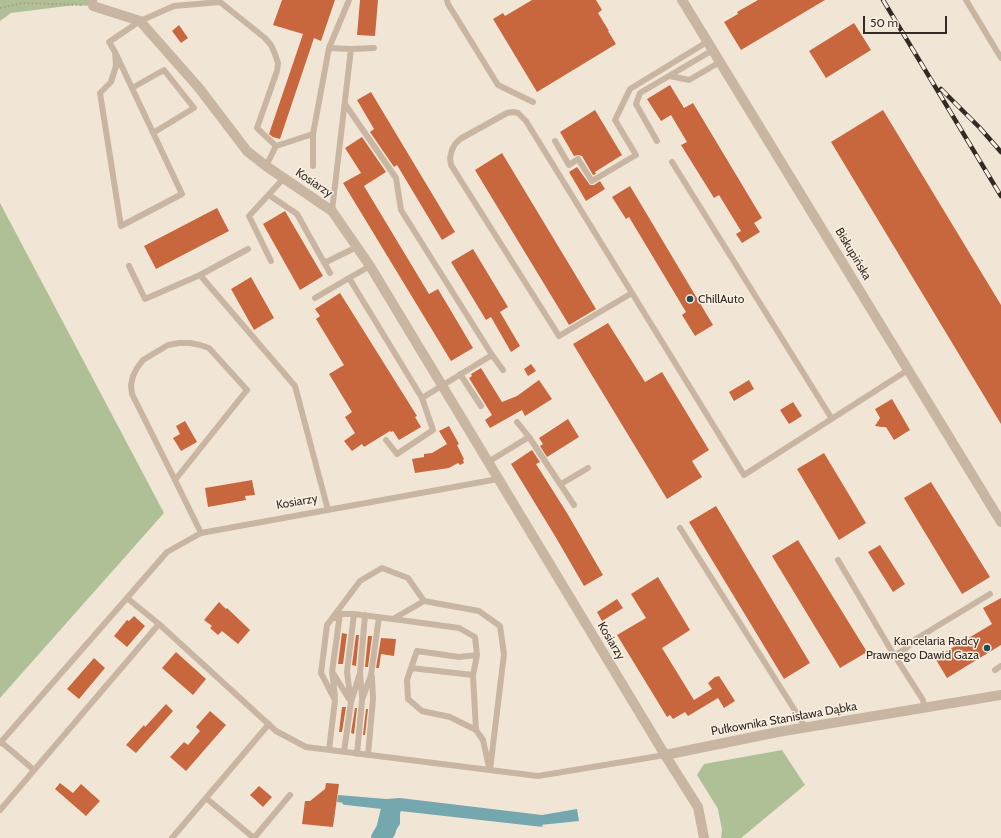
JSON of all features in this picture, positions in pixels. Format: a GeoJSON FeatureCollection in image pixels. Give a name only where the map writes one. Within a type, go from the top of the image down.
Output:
{"type":"FeatureCollection","features":[{"type":"Feature","properties":{"kind":"street","name":"Biskupińska"},"geometry":{"type":"LineString","coordinates":[[682,0],[1001,522]]}},
{"type":"Feature","properties":{"kind":"street","name":"Kosiarzy"},"geometry":{"type":"LineString","coordinates":[[92,3],[140,22],[199,88],[247,151],[266,166],[332,211],[370,266],[665,755]]}},
{"type":"Feature","properties":{"kind":"street","name":"Pułkownika Stanisława Dąbka"},"geometry":{"type":"LineString","coordinates":[[665,755],[778,732],[1001,695]]}},
{"type":"Feature","properties":{"kind":"street"},"geometry":{"type":"LineString","coordinates":[[665,755],[698,807],[704,838]]}},
{"type":"Feature","properties":{"kind":"lane"},"geometry":{"type":"LineString","coordinates":[[313,166],[313,134],[329,48],[349,0]]}},
{"type":"Feature","properties":{"kind":"lane"},"geometry":{"type":"LineString","coordinates":[[447,0],[448,4],[498,85],[533,102]]}},
{"type":"Feature","properties":{"kind":"lane"},"geometry":{"type":"LineString","coordinates":[[966,0],[1001,58]]}},
{"type":"Feature","properties":{"kind":"lane"},"geometry":{"type":"LineString","coordinates":[[115,52],[116,66],[111,82],[100,93],[121,226],[182,194],[115,52],[109,42],[140,22],[174,6],[222,1],[265,38],[271,45],[278,63],[277,71],[257,128],[276,146]]}},
{"type":"Feature","properties":{"kind":"lane"},"geometry":{"type":"LineString","coordinates":[[657,141],[636,104],[640,93],[670,76],[710,46]]}},
{"type":"Feature","properties":{"kind":"lane"},"geometry":{"type":"LineString","coordinates":[[555,141],[569,165],[578,159],[592,181],[636,155],[615,120],[630,89],[710,46]]}},
{"type":"Feature","properties":{"kind":"lane"},"geometry":{"type":"LineString","coordinates":[[329,48],[351,50],[374,48]]}},
{"type":"Feature","properties":{"kind":"lane"},"geometry":{"type":"LineString","coordinates":[[332,211],[351,50]]}},
{"type":"Feature","properties":{"kind":"lane"},"geometry":{"type":"LineString","coordinates":[[670,76],[688,80],[720,62]]}},
{"type":"Feature","properties":{"kind":"lane"},"geometry":{"type":"LineString","coordinates":[[132,88],[164,70],[194,108],[153,133]]}},
{"type":"Feature","properties":{"kind":"lane"},"geometry":{"type":"LineString","coordinates":[[344,104],[396,178],[401,210],[492,355],[503,370]]}},
{"type":"Feature","properties":{"kind":"lane"},"geometry":{"type":"LineString","coordinates":[[632,293],[559,336],[451,165],[450,158],[455,144],[460,139],[507,113],[513,112],[522,116],[526,120],[744,475],[908,370]]}},
{"type":"Feature","properties":{"kind":"lane"},"geometry":{"type":"LineString","coordinates":[[266,166],[276,146],[313,134]]}},
{"type":"Feature","properties":{"kind":"lane"},"geometry":{"type":"LineString","coordinates":[[672,162],[832,419]]}},
{"type":"Feature","properties":{"kind":"lane"},"geometry":{"type":"LineString","coordinates":[[271,261],[249,216],[284,178]]}},
{"type":"Feature","properties":{"kind":"lane"},"geometry":{"type":"LineString","coordinates":[[269,195],[297,214],[330,273]]}},
{"type":"Feature","properties":{"kind":"lane"},"geometry":{"type":"LineString","coordinates":[[324,263],[357,247]]}},
{"type":"Feature","properties":{"kind":"lane"},"geometry":{"type":"LineString","coordinates":[[129,266],[145,299],[200,275],[248,249]]}},
{"type":"Feature","properties":{"kind":"lane"},"geometry":{"type":"LineString","coordinates":[[315,298],[370,266]]}},
{"type":"Feature","properties":{"kind":"lane"},"geometry":{"type":"LineString","coordinates":[[200,275],[295,386],[328,510]]}},
{"type":"Feature","properties":{"kind":"lane"},"geometry":{"type":"LineString","coordinates":[[349,278],[422,398],[433,430],[396,454],[386,440]]}},
{"type":"Feature","properties":{"kind":"lane"},"geometry":{"type":"LineString","coordinates":[[175,480],[247,390],[208,348],[190,343],[168,345],[143,360],[133,376],[131,385],[132,394],[201,533]]}},
{"type":"Feature","properties":{"kind":"lane"},"geometry":{"type":"LineString","coordinates":[[422,398],[492,355]]}},
{"type":"Feature","properties":{"kind":"lane"},"geometry":{"type":"LineString","coordinates":[[460,374],[481,406]]}},
{"type":"Feature","properties":{"kind":"lane"},"geometry":{"type":"LineString","coordinates":[[517,422],[529,437],[574,505]]}},
{"type":"Feature","properties":{"kind":"lane"},"geometry":{"type":"LineString","coordinates":[[488,462],[529,437]]}},
{"type":"Feature","properties":{"kind":"lane"},"geometry":{"type":"LineString","coordinates":[[560,484],[588,468]]}},
{"type":"Feature","properties":{"kind":"lane","name":"Kosiarzy"},"geometry":{"type":"LineString","coordinates":[[1,743],[167,552],[201,533],[498,479]]}},
{"type":"Feature","properties":{"kind":"lane"},"geometry":{"type":"LineString","coordinates":[[680,528],[806,728]]}},
{"type":"Feature","properties":{"kind":"lane"},"geometry":{"type":"LineString","coordinates":[[838,560],[923,700],[924,708]]}},
{"type":"Feature","properties":{"kind":"lane"},"geometry":{"type":"LineString","coordinates":[[335,700],[321,673],[327,625],[360,581],[382,568],[408,578],[424,601]]}},
{"type":"Feature","properties":{"kind":"lane"},"geometry":{"type":"LineString","coordinates":[[895,655],[905,649],[916,639],[990,594]]}},
{"type":"Feature","properties":{"kind":"lane"},"geometry":{"type":"LineString","coordinates":[[127,598],[159,624],[276,731],[306,747],[538,776],[665,755]]}},
{"type":"Feature","properties":{"kind":"lane"},"geometry":{"type":"LineString","coordinates":[[393,619],[424,601],[479,611],[500,626],[504,654],[490,770]]}},
{"type":"Feature","properties":{"kind":"lane"},"geometry":{"type":"LineString","coordinates":[[327,625],[340,614],[354,614],[459,628],[475,637],[477,655],[473,675],[476,730]]}},
{"type":"Feature","properties":{"kind":"lane"},"geometry":{"type":"LineString","coordinates":[[329,750],[335,700],[332,672],[340,614]]}},
{"type":"Feature","properties":{"kind":"lane"},"geometry":{"type":"LineString","coordinates":[[351,702],[347,672],[354,614]]}},
{"type":"Feature","properties":{"kind":"lane"},"geometry":{"type":"LineString","coordinates":[[357,754],[362,700],[360,673],[365,615]]}},
{"type":"Feature","properties":{"kind":"lane"},"geometry":{"type":"LineString","coordinates":[[362,700],[371,675],[379,617]]}},
{"type":"Feature","properties":{"kind":"lane"},"geometry":{"type":"LineString","coordinates":[[0,810],[159,624]]}},
{"type":"Feature","properties":{"kind":"lane"},"geometry":{"type":"LineString","coordinates":[[477,655],[459,656],[417,651],[407,680],[408,699],[422,711],[450,717],[476,730],[483,740],[490,770]]}},
{"type":"Feature","properties":{"kind":"lane"},"geometry":{"type":"LineString","coordinates":[[995,670],[1001,666]]}},
{"type":"Feature","properties":{"kind":"lane"},"geometry":{"type":"LineString","coordinates":[[412,668],[473,675]]}},
{"type":"Feature","properties":{"kind":"lane"},"geometry":{"type":"LineString","coordinates":[[332,672],[351,702]]}},
{"type":"Feature","properties":{"kind":"lane"},"geometry":{"type":"LineString","coordinates":[[335,700],[347,672]]}},
{"type":"Feature","properties":{"kind":"lane"},"geometry":{"type":"LineString","coordinates":[[344,752],[351,702],[360,673]]}},
{"type":"Feature","properties":{"kind":"lane"},"geometry":{"type":"LineString","coordinates":[[368,755],[374,700],[371,675]]}},
{"type":"Feature","properties":{"kind":"lane"},"geometry":{"type":"LineString","coordinates":[[172,838],[269,724]]}},
{"type":"Feature","properties":{"kind":"lane"},"geometry":{"type":"LineString","coordinates":[[1,743],[34,770]]}},
{"type":"Feature","properties":{"kind":"lane"},"geometry":{"type":"LineString","coordinates":[[206,798],[254,838],[290,795]]}},
{"type":"Feature","properties":{"kind":"path"},"geometry":{"type":"LineString","coordinates":[[0,8],[23,3],[92,3]]}},
{"type":"Feature","properties":{"kind":"green space"},"geometry":{"type":"Polygon","coordinates":[[[0,0],[87,0],[93,6],[75,5],[11,13],[0,21],[0,0]]]}},
{"type":"Feature","properties":{"kind":"green space"},"geometry":{"type":"Polygon","coordinates":[[[0,203],[164,513],[0,698],[0,203]]]}},
{"type":"Feature","properties":{"kind":"green space"},"geometry":{"type":"Polygon","coordinates":[[[782,750],[805,785],[741,838],[721,838],[722,830],[718,809],[697,775],[704,764],[782,750]]]}},
{"type":"Feature","properties":{"kind":"water"},"geometry":{"type":"Polygon","coordinates":[[[338,795],[386,799],[400,798],[542,815],[577,809],[579,821],[540,825],[337,802],[338,795]]]}},
{"type":"Feature","properties":{"kind":"water"},"geometry":{"type":"Polygon","coordinates":[[[391,812],[400,813],[400,824],[391,838],[374,838],[391,812]]]}},
{"type":"Feature","properties":{"kind":"building"},"geometry":{"type":"Polygon","coordinates":[[[282,0],[335,0],[321,41],[314,38],[280,139],[269,134],[303,34],[273,25],[282,0]]]}},
{"type":"Feature","properties":{"kind":"building"},"geometry":{"type":"Polygon","coordinates":[[[360,0],[378,0],[375,36],[357,35],[360,0]]]}},
{"type":"Feature","properties":{"kind":"building"},"geometry":{"type":"Polygon","coordinates":[[[532,0],[596,0],[602,10],[598,13],[616,44],[537,92],[493,19],[503,13],[505,16],[532,0]]]}},
{"type":"Feature","properties":{"kind":"building"},"geometry":{"type":"Polygon","coordinates":[[[758,0],[825,0],[741,50],[724,22],[738,14],[737,12],[758,0]]]}},
{"type":"Feature","properties":{"kind":"building"},"geometry":{"type":"Polygon","coordinates":[[[854,23],[871,50],[826,78],[809,51],[854,23]]]}},
{"type":"Feature","properties":{"kind":"building"},"geometry":{"type":"Polygon","coordinates":[[[179,25],[188,38],[181,43],[172,31],[179,25]]]}},
{"type":"Feature","properties":{"kind":"building"},"geometry":{"type":"Polygon","coordinates":[[[670,85],[684,108],[693,103],[762,218],[754,223],[760,232],[742,243],[736,234],[741,231],[719,195],[714,198],[681,145],[687,142],[671,115],[661,121],[647,99],[670,85]]]}},
{"type":"Feature","properties":{"kind":"building"},"geometry":{"type":"Polygon","coordinates":[[[371,92],[455,232],[442,240],[397,165],[394,167],[370,132],[374,129],[357,100],[371,92]]]}},
{"type":"Feature","properties":{"kind":"building"},"geometry":{"type":"Polygon","coordinates":[[[595,110],[622,155],[595,172],[596,174],[593,175],[582,156],[574,156],[560,132],[595,110]]]}},
{"type":"Feature","properties":{"kind":"building"},"geometry":{"type":"Polygon","coordinates":[[[883,110],[1001,305],[1001,424],[831,142],[883,110]]]}},
{"type":"Feature","properties":{"kind":"building"},"geometry":{"type":"Polygon","coordinates":[[[362,137],[386,172],[364,186],[429,294],[438,289],[473,348],[451,361],[343,183],[361,173],[345,148],[362,137]]]}},
{"type":"Feature","properties":{"kind":"building"},"geometry":{"type":"Polygon","coordinates":[[[502,153],[596,309],[569,325],[475,170],[502,153]]]}},
{"type":"Feature","properties":{"kind":"building"},"geometry":{"type":"Polygon","coordinates":[[[577,167],[590,185],[594,185],[600,181],[605,189],[586,201],[569,172],[577,167]]]}},
{"type":"Feature","properties":{"kind":"building"},"geometry":{"type":"Polygon","coordinates":[[[630,186],[713,325],[695,336],[682,315],[686,312],[629,217],[626,219],[612,197],[630,186]]]}},
{"type":"Feature","properties":{"kind":"building"},"geometry":{"type":"Polygon","coordinates":[[[217,208],[229,231],[156,269],[144,246],[217,208]]]}},
{"type":"Feature","properties":{"kind":"building"},"geometry":{"type":"Polygon","coordinates":[[[285,211],[323,276],[300,290],[263,224],[285,211]]]}},
{"type":"Feature","properties":{"kind":"building"},"geometry":{"type":"Polygon","coordinates":[[[473,249],[508,307],[500,312],[520,346],[511,352],[491,317],[486,320],[451,262],[473,249]]]}},
{"type":"Feature","properties":{"kind":"building"},"geometry":{"type":"Polygon","coordinates":[[[251,277],[274,318],[254,330],[231,289],[251,277]]]}},
{"type":"Feature","properties":{"kind":"building"},"geometry":{"type":"Polygon","coordinates":[[[340,293],[417,416],[415,417],[421,427],[399,440],[393,431],[390,431],[364,447],[362,444],[352,451],[344,441],[355,433],[345,417],[352,412],[329,374],[344,365],[316,319],[320,316],[315,309],[340,293]]]}},
{"type":"Feature","properties":{"kind":"building"},"geometry":{"type":"Polygon","coordinates":[[[608,323],[645,382],[662,372],[709,450],[692,461],[702,477],[667,499],[573,344],[608,323]]]}},
{"type":"Feature","properties":{"kind":"building"},"geometry":{"type":"Polygon","coordinates":[[[531,364],[536,371],[528,376],[524,369],[531,364]]]}},
{"type":"Feature","properties":{"kind":"building"},"geometry":{"type":"Polygon","coordinates":[[[481,368],[502,402],[517,396],[539,380],[552,399],[525,416],[522,410],[490,428],[485,420],[492,415],[469,378],[472,376],[471,374],[481,368]]]}},
{"type":"Feature","properties":{"kind":"building"},"geometry":{"type":"Polygon","coordinates":[[[749,380],[754,389],[734,401],[729,392],[749,380]]]}},
{"type":"Feature","properties":{"kind":"building"},"geometry":{"type":"Polygon","coordinates":[[[892,399],[910,430],[894,440],[886,427],[875,426],[880,418],[875,409],[892,399]]]}},
{"type":"Feature","properties":{"kind":"building"},"geometry":{"type":"Polygon","coordinates":[[[793,402],[802,416],[789,424],[780,410],[793,402]]]}},
{"type":"Feature","properties":{"kind":"building"},"geometry":{"type":"Polygon","coordinates":[[[568,419],[579,437],[547,457],[540,446],[543,444],[539,438],[568,419]]]}},
{"type":"Feature","properties":{"kind":"building"},"geometry":{"type":"Polygon","coordinates":[[[185,421],[197,442],[181,451],[173,438],[180,434],[176,426],[185,421]]]}},
{"type":"Feature","properties":{"kind":"building"},"geometry":{"type":"Polygon","coordinates":[[[449,426],[459,444],[457,445],[464,459],[464,463],[460,465],[458,463],[449,468],[415,473],[412,459],[424,457],[424,454],[432,453],[447,444],[439,431],[449,426]]]}},
{"type":"Feature","properties":{"kind":"building"},"geometry":{"type":"Polygon","coordinates":[[[532,450],[540,462],[536,464],[567,513],[603,575],[584,586],[511,464],[532,450]]]}},
{"type":"Feature","properties":{"kind":"building"},"geometry":{"type":"Polygon","coordinates":[[[824,453],[866,523],[839,540],[797,469],[824,453]]]}},
{"type":"Feature","properties":{"kind":"building"},"geometry":{"type":"Polygon","coordinates":[[[252,480],[255,495],[245,496],[246,500],[208,507],[205,488],[252,480]]]}},
{"type":"Feature","properties":{"kind":"building"},"geometry":{"type":"Polygon","coordinates":[[[931,482],[990,577],[962,594],[904,498],[931,482]]]}},
{"type":"Feature","properties":{"kind":"building"},"geometry":{"type":"Polygon","coordinates":[[[716,506],[810,663],[784,679],[689,522],[716,506]]]}},
{"type":"Feature","properties":{"kind":"building"},"geometry":{"type":"Polygon","coordinates":[[[798,540],[867,652],[840,668],[772,556],[798,540]]]}},
{"type":"Feature","properties":{"kind":"building"},"geometry":{"type":"Polygon","coordinates":[[[880,545],[905,584],[893,592],[868,552],[880,545]]]}},
{"type":"Feature","properties":{"kind":"building"},"geometry":{"type":"Polygon","coordinates":[[[658,577],[690,630],[662,648],[694,700],[712,689],[708,683],[715,677],[719,676],[735,701],[724,708],[718,698],[688,716],[685,712],[673,719],[670,715],[667,717],[617,635],[646,618],[631,594],[658,577]]]}},
{"type":"Feature","properties":{"kind":"building"},"geometry":{"type":"Polygon","coordinates":[[[1001,598],[1001,645],[947,678],[935,658],[992,624],[983,608],[1001,598]]]}},
{"type":"Feature","properties":{"kind":"building"},"geometry":{"type":"Polygon","coordinates":[[[617,599],[623,608],[602,621],[597,612],[617,599]]]}},
{"type":"Feature","properties":{"kind":"building"},"geometry":{"type":"Polygon","coordinates":[[[219,602],[250,630],[238,644],[222,631],[218,635],[210,628],[212,626],[204,620],[219,602]]]}},
{"type":"Feature","properties":{"kind":"building"},"geometry":{"type":"Polygon","coordinates":[[[134,616],[145,626],[127,647],[114,636],[127,620],[129,621],[134,616]]]}},
{"type":"Feature","properties":{"kind":"building"},"geometry":{"type":"Polygon","coordinates":[[[342,633],[347,634],[343,664],[338,664],[342,633]]]}},
{"type":"Feature","properties":{"kind":"building"},"geometry":{"type":"Polygon","coordinates":[[[356,635],[359,635],[356,666],[352,665],[356,635]]]}},
{"type":"Feature","properties":{"kind":"building"},"geometry":{"type":"Polygon","coordinates":[[[368,636],[372,636],[368,667],[365,667],[368,636]]]}},
{"type":"Feature","properties":{"kind":"building"},"geometry":{"type":"Polygon","coordinates":[[[381,638],[396,639],[394,656],[381,654],[379,668],[376,668],[381,638]]]}},
{"type":"Feature","properties":{"kind":"building"},"geometry":{"type":"Polygon","coordinates":[[[176,652],[206,679],[193,695],[162,668],[176,652]]]}},
{"type":"Feature","properties":{"kind":"building"},"geometry":{"type":"Polygon","coordinates":[[[94,658],[105,668],[79,699],[67,689],[94,658]]]}},
{"type":"Feature","properties":{"kind":"building"},"geometry":{"type":"Polygon","coordinates":[[[166,704],[173,711],[136,753],[126,745],[166,704]]]}},
{"type":"Feature","properties":{"kind":"building"},"geometry":{"type":"Polygon","coordinates":[[[342,707],[346,707],[342,732],[339,732],[342,707]]]}},
{"type":"Feature","properties":{"kind":"building"},"geometry":{"type":"Polygon","coordinates":[[[355,708],[357,708],[354,734],[351,733],[355,708]]]}},
{"type":"Feature","properties":{"kind":"building"},"geometry":{"type":"Polygon","coordinates":[[[366,709],[368,709],[365,735],[363,735],[366,709]]]}},
{"type":"Feature","properties":{"kind":"building"},"geometry":{"type":"Polygon","coordinates":[[[210,711],[226,725],[186,771],[170,757],[184,742],[188,745],[200,731],[196,727],[210,711]]]}},
{"type":"Feature","properties":{"kind":"building"},"geometry":{"type":"Polygon","coordinates":[[[60,783],[73,793],[81,784],[100,801],[86,816],[55,789],[60,783]]]}},
{"type":"Feature","properties":{"kind":"building"},"geometry":{"type":"Polygon","coordinates":[[[326,783],[339,784],[333,827],[302,824],[305,801],[310,801],[325,789],[326,783]]]}},
{"type":"Feature","properties":{"kind":"building"},"geometry":{"type":"Polygon","coordinates":[[[259,786],[272,797],[263,807],[250,795],[259,786]]]}},
{"type":"Feature","properties":{"kind":"waterway"},"geometry":{"type":"LineString","coordinates":[[344,803],[541,825]]}},
{"type":"Feature","properties":{"kind":"waterway"},"geometry":{"type":"LineString","coordinates":[[381,838],[386,830],[391,809]]}},
{"type":"Feature","properties":{"kind":"railway"},"geometry":{"type":"LineString","coordinates":[[883,0],[1001,196]]}},
{"type":"Feature","properties":{"kind":"railway"},"geometry":{"type":"LineString","coordinates":[[941,89],[980,128],[1001,152]]}},
{"type":"Feature","properties":{"kind":"place","name":"ChillAuto"},"geometry":{"type":"Point","coordinates":[690,299]}},
{"type":"Feature","properties":{"kind":"place","name":"Kancelaria Radcy Prawnego Dawid Gaza"},"geometry":{"type":"Point","coordinates":[987,648]}}]}
